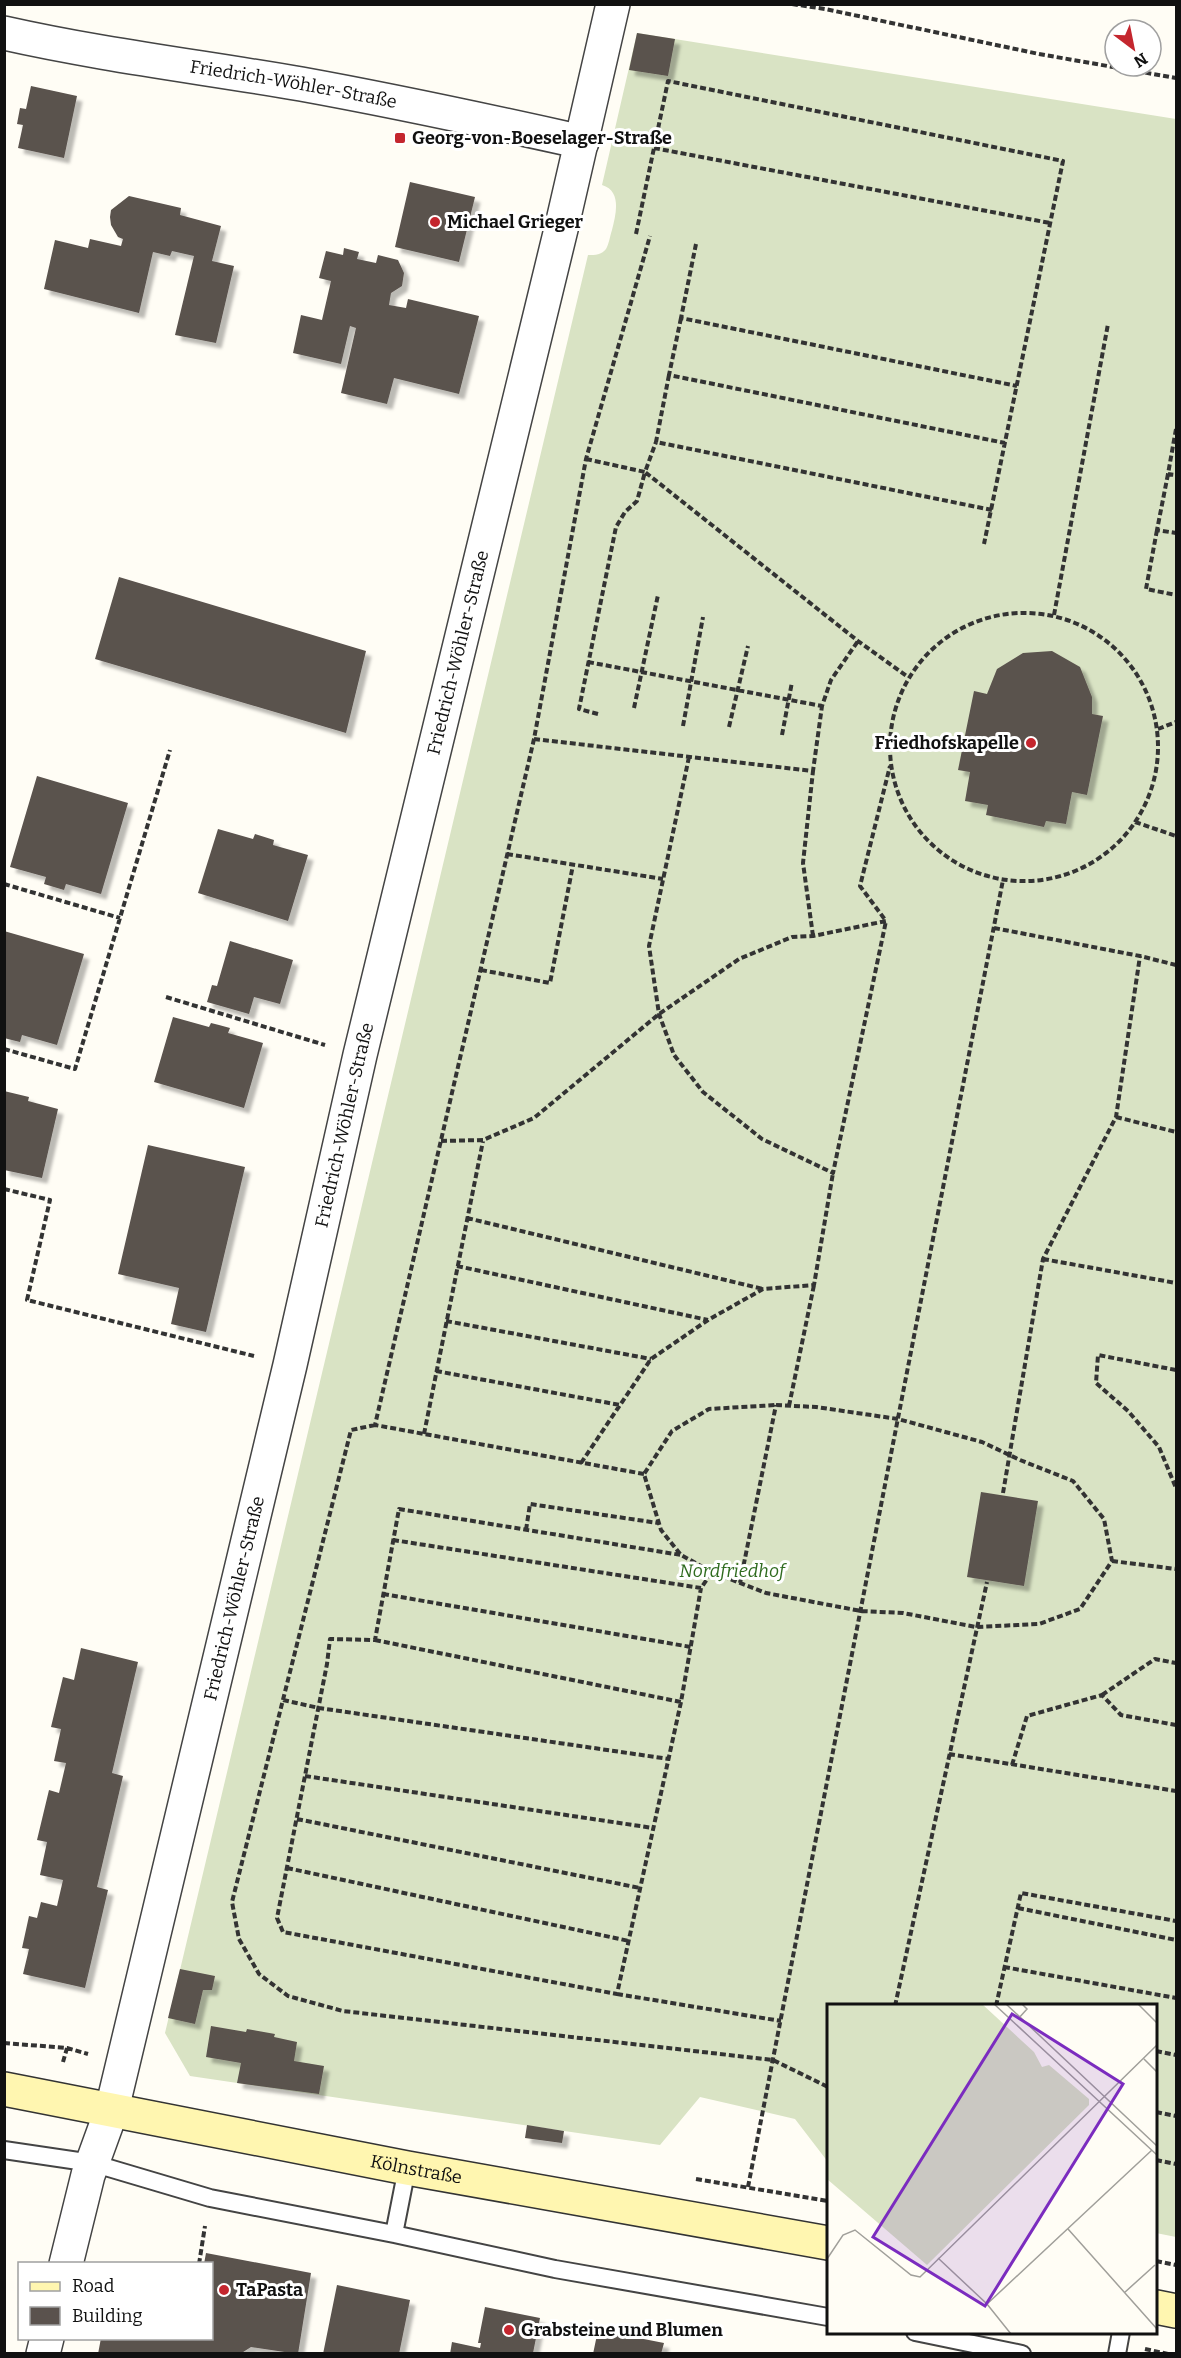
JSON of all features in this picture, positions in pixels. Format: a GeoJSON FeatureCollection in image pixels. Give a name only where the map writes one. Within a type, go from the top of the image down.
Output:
{"type":"FeatureCollection","features":[{"type":"Feature","properties":{"kind":"main road","name":"Kölnstraße"},"geometry":{"type":"LineString","coordinates":[[4,2089],[407,2168],[827,2243]]}},
{"type":"Feature","properties":{"kind":"main road"},"geometry":{"type":"LineString","coordinates":[[1157,2307],[1176,2311]]}},
{"type":"Feature","properties":{"kind":"street","name":"Friedrich-Wöhler-Straße"},"geometry":{"type":"LineString","coordinates":[[67,2262],[92,2163],[112,2109],[124,2062],[290,1365],[360,1056],[582,142],[613,4]]}},
{"type":"Feature","properties":{"kind":"street","name":"Friedrich-Wöhler-Straße"},"geometry":{"type":"LineString","coordinates":[[4,33],[71,48],[404,103],[582,142]]}},
{"type":"Feature","properties":{"kind":"lane"},"geometry":{"type":"LineString","coordinates":[[4,2150],[92,2163],[210,2198],[394,2234],[555,2269],[827,2317]]}},
{"type":"Feature","properties":{"kind":"lane"},"geometry":{"type":"LineString","coordinates":[[394,2234],[407,2168]]}},
{"type":"Feature","properties":{"kind":"lane"},"geometry":{"type":"LineString","coordinates":[[925,2334],[1022,2354]]}},
{"type":"Feature","properties":{"kind":"lane"},"geometry":{"type":"LineString","coordinates":[[1117,2354],[1121,2334]]}},
{"type":"Feature","properties":{"kind":"path"},"geometry":{"type":"LineString","coordinates":[[792,4],[826,7],[1039,54],[1176,78]]}},
{"type":"Feature","properties":{"kind":"path"},"geometry":{"type":"LineString","coordinates":[[636,234],[668,81],[1063,161],[984,544]]}},
{"type":"Feature","properties":{"kind":"path"},"geometry":{"type":"LineString","coordinates":[[654,148],[1050,224]]}},
{"type":"Feature","properties":{"kind":"path"},"geometry":{"type":"LineString","coordinates":[[375,1425],[534,739],[586,459],[650,236]]}},
{"type":"Feature","properties":{"kind":"path"},"geometry":{"type":"LineString","coordinates":[[598,714],[579,709],[616,527],[625,512],[637,501],[656,442],[696,244]]}},
{"type":"Feature","properties":{"kind":"path"},"geometry":{"type":"LineString","coordinates":[[681,318],[1017,386]]}},
{"type":"Feature","properties":{"kind":"path"},"geometry":{"type":"LineString","coordinates":[[1054,615],[1108,324]]}},
{"type":"Feature","properties":{"kind":"path"},"geometry":{"type":"LineString","coordinates":[[669,375],[1005,443]]}},
{"type":"Feature","properties":{"kind":"path"},"geometry":{"type":"LineString","coordinates":[[1176,429],[1146,589],[1176,595]]}},
{"type":"Feature","properties":{"kind":"path"},"geometry":{"type":"LineString","coordinates":[[656,442],[992,510]]}},
{"type":"Feature","properties":{"kind":"path"},"geometry":{"type":"LineString","coordinates":[[586,459],[645,472],[908,677]]}},
{"type":"Feature","properties":{"kind":"path"},"geometry":{"type":"LineString","coordinates":[[1168,474],[1176,475]]}},
{"type":"Feature","properties":{"kind":"path"},"geometry":{"type":"LineString","coordinates":[[1157,530],[1176,533]]}},
{"type":"Feature","properties":{"kind":"path"},"geometry":{"type":"LineString","coordinates":[[634,708],[658,595]]}},
{"type":"Feature","properties":{"kind":"path"},"geometry":{"type":"LineString","coordinates":[[789,1406],[814,1285],[833,1173],[886,921],[860,886],[890,765],[892,719],[908,677],[929,651],[956,630],[987,618],[1021,612],[1054,615],[1085,627],[1112,645],[1134,669],[1149,698],[1157,729],[1158,753],[1155,777],[1147,801],[1136,822],[1116,845],[1091,863],[1063,875],[1034,881],[1003,880],[962,867],[927,841],[903,806],[890,765]]}},
{"type":"Feature","properties":{"kind":"path"},"geometry":{"type":"LineString","coordinates":[[683,726],[703,617]]}},
{"type":"Feature","properties":{"kind":"path"},"geometry":{"type":"LineString","coordinates":[[813,936],[802,863],[822,706],[831,680],[858,640]]}},
{"type":"Feature","properties":{"kind":"path"},"geometry":{"type":"LineString","coordinates":[[729,727],[748,646]]}},
{"type":"Feature","properties":{"kind":"path"},"geometry":{"type":"LineString","coordinates":[[588,662],[822,706]]}},
{"type":"Feature","properties":{"kind":"path"},"geometry":{"type":"LineString","coordinates":[[782,735],[792,682]]}},
{"type":"Feature","properties":{"kind":"path"},"geometry":{"type":"LineString","coordinates":[[1157,729],[1176,722]]}},
{"type":"Feature","properties":{"kind":"path"},"geometry":{"type":"LineString","coordinates":[[534,739],[813,771]]}},
{"type":"Feature","properties":{"kind":"path"},"geometry":{"type":"LineString","coordinates":[[4,1049],[75,1069],[170,750]]}},
{"type":"Feature","properties":{"kind":"path"},"geometry":{"type":"LineString","coordinates":[[689,757],[649,946],[659,1014],[674,1055],[703,1092],[762,1139],[833,1173]]}},
{"type":"Feature","properties":{"kind":"path"},"geometry":{"type":"LineString","coordinates":[[1136,822],[1176,836]]}},
{"type":"Feature","properties":{"kind":"path"},"geometry":{"type":"LineString","coordinates":[[507,854],[663,879]]}},
{"type":"Feature","properties":{"kind":"path"},"geometry":{"type":"LineString","coordinates":[[480,970],[549,983],[573,865]]}},
{"type":"Feature","properties":{"kind":"path"},"geometry":{"type":"LineString","coordinates":[[748,2187],[1003,880]]}},
{"type":"Feature","properties":{"kind":"path"},"geometry":{"type":"LineString","coordinates":[[4,884],[120,918]]}},
{"type":"Feature","properties":{"kind":"path"},"geometry":{"type":"LineString","coordinates":[[441,1141],[483,1140],[534,1118],[659,1014],[739,959],[792,937],[813,936],[886,921]]}},
{"type":"Feature","properties":{"kind":"path"},"geometry":{"type":"LineString","coordinates":[[994,928],[1176,965]]}},
{"type":"Feature","properties":{"kind":"path"},"geometry":{"type":"LineString","coordinates":[[1003,1493],[1043,1259],[1116,1116],[1140,956]]}},
{"type":"Feature","properties":{"kind":"path"},"geometry":{"type":"LineString","coordinates":[[166,997],[360,1056]]}},
{"type":"Feature","properties":{"kind":"path"},"geometry":{"type":"LineString","coordinates":[[1116,1116],[1176,1132]]}},
{"type":"Feature","properties":{"kind":"path"},"geometry":{"type":"LineString","coordinates":[[423,1434],[483,1140]]}},
{"type":"Feature","properties":{"kind":"path"},"geometry":{"type":"LineString","coordinates":[[4,1189],[50,1200],[27,1300],[290,1365]]}},
{"type":"Feature","properties":{"kind":"path"},"geometry":{"type":"LineString","coordinates":[[467,1218],[763,1290],[814,1285]]}},
{"type":"Feature","properties":{"kind":"path"},"geometry":{"type":"LineString","coordinates":[[1043,1259],[1176,1282]]}},
{"type":"Feature","properties":{"kind":"path"},"geometry":{"type":"LineString","coordinates":[[457,1266],[708,1320]]}},
{"type":"Feature","properties":{"kind":"path"},"geometry":{"type":"LineString","coordinates":[[581,1463],[651,1359],[708,1320],[763,1290]]}},
{"type":"Feature","properties":{"kind":"path"},"geometry":{"type":"LineString","coordinates":[[446,1321],[651,1359]]}},
{"type":"Feature","properties":{"kind":"path"},"geometry":{"type":"LineString","coordinates":[[1176,1370],[1098,1355],[1096,1383],[1128,1411],[1159,1447],[1176,1488]]}},
{"type":"Feature","properties":{"kind":"path"},"geometry":{"type":"LineString","coordinates":[[436,1371],[620,1406]]}},
{"type":"Feature","properties":{"kind":"path"},"geometry":{"type":"LineString","coordinates":[[740,1583],[776,1405]]}},
{"type":"Feature","properties":{"kind":"path"},"geometry":{"type":"LineString","coordinates":[[375,1640],[399,1509],[681,1555],[712,1572],[766,1593],[861,1611],[903,1613],[976,1627],[1039,1624],[1080,1609],[1112,1562],[1104,1519],[1072,1481],[982,1442],[898,1419],[816,1407],[776,1405],[709,1409],[672,1431],[644,1474],[661,1530],[681,1555]]}},
{"type":"Feature","properties":{"kind":"path"},"geometry":{"type":"LineString","coordinates":[[644,1474],[375,1425],[351,1430],[232,1902],[239,1939],[259,1974],[288,1996],[343,2011],[773,2060],[827,2087]]}},
{"type":"Feature","properties":{"kind":"path"},"geometry":{"type":"LineString","coordinates":[[526,1530],[530,1504],[658,1522]]}},
{"type":"Feature","properties":{"kind":"path"},"geometry":{"type":"LineString","coordinates":[[393,1540],[701,1588]]}},
{"type":"Feature","properties":{"kind":"path"},"geometry":{"type":"LineString","coordinates":[[1112,1562],[1176,1569]]}},
{"type":"Feature","properties":{"kind":"path"},"geometry":{"type":"LineString","coordinates":[[617,1994],[681,1702],[701,1588],[712,1572]]}},
{"type":"Feature","properties":{"kind":"path"},"geometry":{"type":"LineString","coordinates":[[895,2004],[987,1582]]}},
{"type":"Feature","properties":{"kind":"path"},"geometry":{"type":"LineString","coordinates":[[383,1594],[691,1647]]}},
{"type":"Feature","properties":{"kind":"path"},"geometry":{"type":"LineString","coordinates":[[681,1702],[375,1640],[330,1639],[319,1708],[277,1918],[283,1932],[617,1994],[780,2021]]}},
{"type":"Feature","properties":{"kind":"path"},"geometry":{"type":"LineString","coordinates":[[1012,1765],[1027,1716],[1102,1695],[1155,1659],[1176,1662]]}},
{"type":"Feature","properties":{"kind":"path"},"geometry":{"type":"LineString","coordinates":[[1102,1695],[1120,1715],[1176,1725]]}},
{"type":"Feature","properties":{"kind":"path"},"geometry":{"type":"LineString","coordinates":[[283,1700],[319,1708],[669,1759]]}},
{"type":"Feature","properties":{"kind":"path"},"geometry":{"type":"LineString","coordinates":[[949,1754],[1176,1791]]}},
{"type":"Feature","properties":{"kind":"path"},"geometry":{"type":"LineString","coordinates":[[305,1776],[653,1828]]}},
{"type":"Feature","properties":{"kind":"path"},"geometry":{"type":"LineString","coordinates":[[297,1819],[640,1888]]}},
{"type":"Feature","properties":{"kind":"path"},"geometry":{"type":"LineString","coordinates":[[287,1868],[629,1941]]}},
{"type":"Feature","properties":{"kind":"path"},"geometry":{"type":"LineString","coordinates":[[996,2004],[1021,1893],[1176,1920]]}},
{"type":"Feature","properties":{"kind":"path"},"geometry":{"type":"LineString","coordinates":[[1018,1908],[1176,1940]]}},
{"type":"Feature","properties":{"kind":"path"},"geometry":{"type":"LineString","coordinates":[[1004,1967],[1176,1998]]}},
{"type":"Feature","properties":{"kind":"path"},"geometry":{"type":"LineString","coordinates":[[4,2043],[67,2048],[124,2062]]}},
{"type":"Feature","properties":{"kind":"path"},"geometry":{"type":"LineString","coordinates":[[1157,2051],[1176,2055]]}},
{"type":"Feature","properties":{"kind":"path"},"geometry":{"type":"LineString","coordinates":[[1157,2112],[1176,2116]]}},
{"type":"Feature","properties":{"kind":"path"},"geometry":{"type":"LineString","coordinates":[[1157,2160],[1176,2164]]}},
{"type":"Feature","properties":{"kind":"path"},"geometry":{"type":"LineString","coordinates":[[690,2178],[827,2201]]}},
{"type":"Feature","properties":{"kind":"path"},"geometry":{"type":"LineString","coordinates":[[199,2262],[210,2198]]}},
{"type":"Feature","properties":{"kind":"path"},"geometry":{"type":"LineString","coordinates":[[1157,2261],[1176,2265]]}},
{"type":"Feature","properties":{"kind":"green space","name":"Nordfriedhof"},"geometry":{"type":"Polygon","coordinates":[[[637,33],[1176,119],[1176,2237],[1157,2233],[1157,2004],[827,2004],[827,2161],[795,2119],[700,2097],[660,2145],[190,2076],[165,2033],[588,255],[598,254],[606,249],[614,224],[615,198],[613,192],[602,185],[637,33]]]}},
{"type":"Feature","properties":{"kind":"building"},"geometry":{"type":"Polygon","coordinates":[[[637,33],[675,39],[668,76],[629,70],[637,33]]]}},
{"type":"Feature","properties":{"kind":"building"},"geometry":{"type":"Polygon","coordinates":[[[31,86],[77,96],[64,158],[18,148],[23,125],[17,124],[20,108],[26,109],[31,86]]]}},
{"type":"Feature","properties":{"kind":"building","name":"Michael Grieger"},"geometry":{"type":"Polygon","coordinates":[[[410,182],[475,197],[459,262],[395,247],[410,182]]]}},
{"type":"Feature","properties":{"kind":"building"},"geometry":{"type":"Polygon","coordinates":[[[129,196],[181,208],[180,215],[221,226],[212,261],[234,266],[216,343],[175,335],[194,256],[172,251],[170,256],[153,252],[139,313],[44,289],[55,240],[88,248],[90,239],[121,246],[123,239],[118,237],[111,225],[111,210],[129,196]]]}},
{"type":"Feature","properties":{"kind":"building"},"geometry":{"type":"Polygon","coordinates":[[[344,248],[359,252],[357,259],[376,263],[378,255],[398,260],[404,273],[402,286],[391,293],[389,305],[406,308],[408,299],[479,316],[459,394],[394,378],[387,404],[341,393],[356,328],[350,326],[341,364],[293,353],[301,315],[322,320],[331,281],[319,278],[326,251],[343,255],[344,248]]]}},
{"type":"Feature","properties":{"kind":"building"},"geometry":{"type":"Polygon","coordinates":[[[119,577],[366,651],[346,733],[95,659],[119,577]]]}},
{"type":"Feature","properties":{"kind":"building","name":"Friedhofskapelle"},"geometry":{"type":"Polygon","coordinates":[[[1052,651],[1080,667],[1092,697],[1092,714],[1103,716],[1087,795],[1072,792],[1066,824],[1046,821],[1044,827],[986,815],[988,805],[965,801],[970,772],[958,770],[974,691],[987,694],[997,669],[1023,653],[1052,651]]]}},
{"type":"Feature","properties":{"kind":"building"},"geometry":{"type":"Polygon","coordinates":[[[37,776],[128,803],[101,894],[66,884],[64,890],[44,884],[46,877],[10,867],[37,776]]]}},
{"type":"Feature","properties":{"kind":"building"},"geometry":{"type":"Polygon","coordinates":[[[218,829],[253,839],[255,834],[274,840],[273,845],[308,855],[288,921],[198,893],[218,829]]]}},
{"type":"Feature","properties":{"kind":"building"},"geometry":{"type":"Polygon","coordinates":[[[4,931],[84,954],[57,1045],[22,1035],[20,1042],[4,1038],[4,931]]]}},
{"type":"Feature","properties":{"kind":"building"},"geometry":{"type":"Polygon","coordinates":[[[230,941],[293,960],[280,1004],[254,997],[249,1014],[207,1002],[212,985],[217,986],[230,941]]]}},
{"type":"Feature","properties":{"kind":"building"},"geometry":{"type":"Polygon","coordinates":[[[173,1017],[209,1027],[211,1023],[230,1028],[228,1033],[263,1043],[244,1108],[154,1082],[173,1017]]]}},
{"type":"Feature","properties":{"kind":"building"},"geometry":{"type":"Polygon","coordinates":[[[4,1091],[29,1097],[28,1101],[58,1109],[42,1178],[4,1170],[4,1091]]]}},
{"type":"Feature","properties":{"kind":"building"},"geometry":{"type":"Polygon","coordinates":[[[148,1145],[245,1167],[206,1332],[171,1324],[179,1288],[118,1274],[148,1145]]]}},
{"type":"Feature","properties":{"kind":"building"},"geometry":{"type":"Polygon","coordinates":[[[981,1492],[1038,1501],[1024,1586],[967,1577],[981,1492]]]}},
{"type":"Feature","properties":{"kind":"building"},"geometry":{"type":"Polygon","coordinates":[[[81,1648],[138,1662],[112,1773],[123,1776],[97,1887],[108,1890],[85,1988],[23,1974],[29,1949],[22,1948],[29,1916],[37,1918],[41,1902],[57,1906],[63,1880],[40,1875],[47,1842],[37,1840],[49,1790],[59,1793],[66,1763],[54,1761],[61,1729],[51,1727],[63,1677],[74,1680],[81,1648]]]}},
{"type":"Feature","properties":{"kind":"building"},"geometry":{"type":"Polygon","coordinates":[[[180,1969],[215,1976],[212,1990],[203,1990],[195,2024],[168,2018],[180,1969]]]}},
{"type":"Feature","properties":{"kind":"building"},"geometry":{"type":"Polygon","coordinates":[[[211,2026],[275,2034],[274,2037],[297,2042],[294,2061],[324,2066],[319,2094],[237,2083],[241,2063],[206,2057],[211,2026]]]}},
{"type":"Feature","properties":{"kind":"building"},"geometry":{"type":"Polygon","coordinates":[[[527,2125],[564,2131],[562,2143],[525,2138],[527,2125]]]}},
{"type":"Feature","properties":{"kind":"building"},"geometry":{"type":"Polygon","coordinates":[[[206,2253],[311,2273],[298,2354],[251,2347],[240,2354],[98,2354],[101,2340],[213,2340],[213,2262],[204,2262],[206,2253]]]}},
{"type":"Feature","properties":{"kind":"building"},"geometry":{"type":"Polygon","coordinates":[[[337,2285],[410,2300],[399,2354],[323,2354],[337,2285]]]}},
{"type":"Feature","properties":{"kind":"building","name":"Grabsteine und Blumen"},"geometry":{"type":"Polygon","coordinates":[[[485,2307],[540,2318],[533,2353],[450,2354],[452,2342],[480,2348],[481,2343],[478,2343],[485,2307]]]}},
{"type":"Feature","properties":{"kind":"building"},"geometry":{"type":"Polygon","coordinates":[[[598,2330],[664,2343],[661,2354],[593,2354],[598,2330]]]}},
{"type":"Feature","properties":{"kind":"place","name":"Georg-von-Boeselager-Straße"},"geometry":{"type":"Point","coordinates":[400,138]}},
{"type":"Feature","properties":{"kind":"place","name":"Michael Grieger"},"geometry":{"type":"Point","coordinates":[435,222]}},
{"type":"Feature","properties":{"kind":"place","name":"Friedhofskapelle"},"geometry":{"type":"Point","coordinates":[1031,743]}},
{"type":"Feature","properties":{"kind":"place","name":"TaPasta"},"geometry":{"type":"Point","coordinates":[224,2290]}},
{"type":"Feature","properties":{"kind":"place","name":"Grabsteine und Blumen"},"geometry":{"type":"Point","coordinates":[509,2330]}}]}
